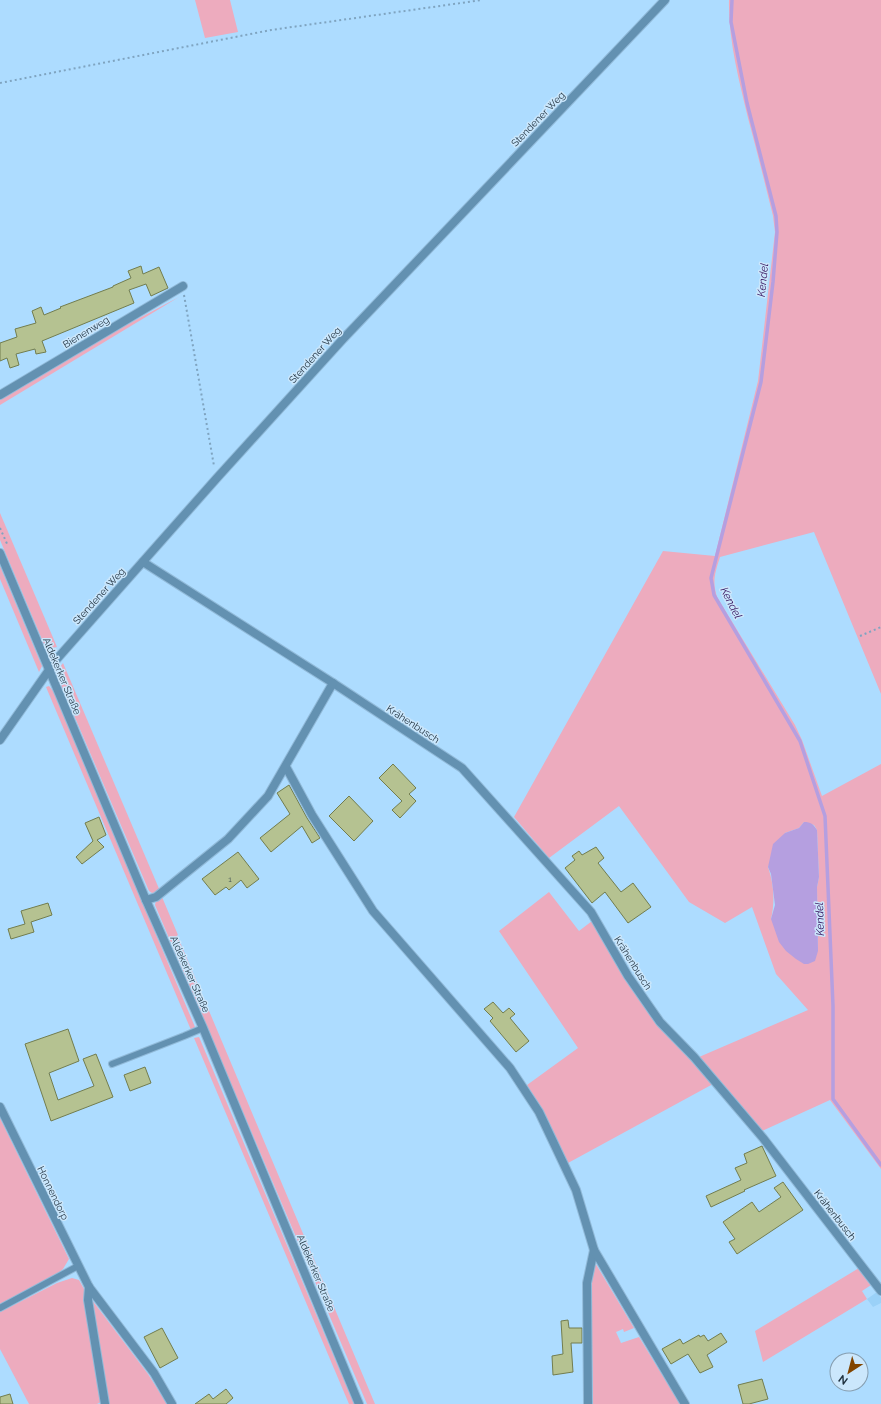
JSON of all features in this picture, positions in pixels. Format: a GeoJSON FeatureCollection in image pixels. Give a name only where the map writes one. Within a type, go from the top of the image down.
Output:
{"type":"FeatureCollection","features":[{"type":"Feature","properties":{"kind":"street","name":"Stendener Weg"},"geometry":{"type":"LineString","coordinates":[[0,740],[48,669],[216,479],[349,333],[665,0]]}},
{"type":"Feature","properties":{"kind":"street","name":"Bienenweg"},"geometry":{"type":"LineString","coordinates":[[0,395],[182,286]]}},
{"type":"Feature","properties":{"kind":"street","name":"Aldekerker Straße"},"geometry":{"type":"LineString","coordinates":[[0,553],[146,900],[203,1028],[359,1404]]}},
{"type":"Feature","properties":{"kind":"street","name":"Krähenbusch"},"geometry":{"type":"LineString","coordinates":[[143,562],[333,683],[462,768],[591,912],[628,976],[660,1022],[694,1057],[763,1138],[881,1291]]}},
{"type":"Feature","properties":{"kind":"street"},"geometry":{"type":"LineString","coordinates":[[146,900],[156,897],[228,838],[268,796],[333,683]]}},
{"type":"Feature","properties":{"kind":"street"},"geometry":{"type":"LineString","coordinates":[[286,767],[312,815],[373,911],[510,1068],[539,1112],[576,1190],[594,1250],[685,1404]]}},
{"type":"Feature","properties":{"kind":"street","name":"Honnendorp"},"geometry":{"type":"LineString","coordinates":[[0,1107],[89,1287],[154,1373],[172,1404]]}},
{"type":"Feature","properties":{"kind":"street"},"geometry":{"type":"LineString","coordinates":[[588,1404],[587,1283],[594,1250]]}},
{"type":"Feature","properties":{"kind":"street","name":"Honnendorp"},"geometry":{"type":"LineString","coordinates":[[89,1287],[88,1300],[105,1404]]}},
{"type":"Feature","properties":{"kind":"lane"},"geometry":{"type":"LineString","coordinates":[[112,1064],[203,1028]]}},
{"type":"Feature","properties":{"kind":"lane"},"geometry":{"type":"LineString","coordinates":[[0,1308],[78,1266]]}},
{"type":"Feature","properties":{"kind":"path"},"geometry":{"type":"LineString","coordinates":[[0,83],[272,30],[482,0]]}},
{"type":"Feature","properties":{"kind":"path"},"geometry":{"type":"LineString","coordinates":[[182,286],[216,479]]}},
{"type":"Feature","properties":{"kind":"path"},"geometry":{"type":"LineString","coordinates":[[860,636],[881,627]]}},
{"type":"Feature","properties":{"kind":"shaded area"},"geometry":{"type":"Polygon","coordinates":[[[195,0],[230,0],[238,32],[205,38],[195,0]]]}},
{"type":"Feature","properties":{"kind":"shaded area"},"geometry":{"type":"Polygon","coordinates":[[[729,0],[881,0],[881,694],[814,532],[720,557],[714,582],[717,597],[795,725],[802,740],[822,796],[881,764],[881,1169],[830,1100],[762,1131],[699,1057],[808,1010],[776,974],[752,907],[725,923],[689,902],[619,806],[549,858],[514,817],[663,551],[715,556],[758,381],[775,232],[773,216],[738,74],[732,44],[729,0]],[[804,822],[799,828],[785,833],[768,867],[772,880],[773,893],[771,919],[818,951],[817,887],[819,877],[817,830],[814,825],[804,822]]]}},
{"type":"Feature","properties":{"kind":"shaded area"},"geometry":{"type":"Polygon","coordinates":[[[179,297],[0,405],[0,400],[44,372],[88,346],[179,297]]]}},
{"type":"Feature","properties":{"kind":"shaded area"},"geometry":{"type":"Polygon","coordinates":[[[0,513],[57,647],[46,649],[0,540],[0,513]]]}},
{"type":"Feature","properties":{"kind":"shaded area"},"geometry":{"type":"Polygon","coordinates":[[[0,566],[42,666],[39,672],[0,579],[0,566]]]}},
{"type":"Feature","properties":{"kind":"shaded area"},"geometry":{"type":"Polygon","coordinates":[[[63,663],[160,891],[152,893],[149,891],[59,680],[58,670],[63,663]]]}},
{"type":"Feature","properties":{"kind":"shaded area"},"geometry":{"type":"Polygon","coordinates":[[[49,686],[53,691],[195,1027],[191,1030],[46,687],[49,686]]]}},
{"type":"Feature","properties":{"kind":"shaded area"},"geometry":{"type":"Polygon","coordinates":[[[804,822],[812,824],[817,830],[819,877],[817,887],[818,951],[815,961],[808,964],[804,964],[796,959],[786,951],[779,942],[771,919],[775,905],[771,874],[768,867],[773,844],[785,833],[799,828],[804,822]]]}},
{"type":"Feature","properties":{"kind":"shaded area"},"geometry":{"type":"Polygon","coordinates":[[[549,892],[579,931],[592,921],[627,980],[657,1025],[693,1060],[713,1084],[568,1163],[540,1106],[527,1085],[578,1048],[499,931],[549,892]]]}},
{"type":"Feature","properties":{"kind":"shaded area"},"geometry":{"type":"Polygon","coordinates":[[[162,897],[375,1404],[367,1404],[155,905],[156,901],[162,897]]]}},
{"type":"Feature","properties":{"kind":"shaded area"},"geometry":{"type":"Polygon","coordinates":[[[199,1037],[354,1404],[349,1404],[194,1038],[199,1037]]]}},
{"type":"Feature","properties":{"kind":"shaded area"},"geometry":{"type":"Polygon","coordinates":[[[0,1118],[69,1259],[63,1269],[57,1274],[0,1305],[0,1118]]]}},
{"type":"Feature","properties":{"kind":"shaded area"},"geometry":{"type":"Polygon","coordinates":[[[594,1261],[634,1328],[624,1332],[623,1329],[616,1332],[621,1343],[639,1337],[680,1404],[593,1404],[591,1283],[594,1261]]]}},
{"type":"Feature","properties":{"kind":"shaded area"},"geometry":{"type":"Polygon","coordinates":[[[859,1268],[871,1285],[862,1291],[867,1299],[763,1362],[755,1331],[859,1268]]]}},
{"type":"Feature","properties":{"kind":"shaded area"},"geometry":{"type":"Polygon","coordinates":[[[72,1278],[79,1280],[84,1289],[101,1402],[97,1404],[29,1404],[0,1349],[0,1312],[57,1283],[72,1278]]]}},
{"type":"Feature","properties":{"kind":"shaded area"},"geometry":{"type":"Polygon","coordinates":[[[877,1292],[881,1298],[881,1303],[873,1307],[867,1299],[877,1292]]]}},
{"type":"Feature","properties":{"kind":"shaded area"},"geometry":{"type":"Polygon","coordinates":[[[92,1300],[148,1374],[167,1404],[109,1404],[92,1300]]]}},
{"type":"Feature","properties":{"kind":"building"},"geometry":{"type":"Polygon","coordinates":[[[141,266],[143,274],[159,267],[168,288],[151,296],[146,284],[129,290],[134,303],[42,341],[46,352],[36,354],[35,349],[16,354],[19,365],[10,368],[7,358],[0,361],[0,343],[17,337],[15,329],[36,323],[32,311],[41,307],[44,315],[61,308],[60,307],[113,287],[131,278],[128,271],[141,266]]]}},
{"type":"Feature","properties":{"kind":"building"},"geometry":{"type":"Polygon","coordinates":[[[393,764],[416,788],[409,794],[416,801],[400,818],[392,810],[402,801],[379,778],[393,764]]]}},
{"type":"Feature","properties":{"kind":"building"},"geometry":{"type":"Polygon","coordinates":[[[289,785],[320,838],[312,843],[302,826],[271,852],[260,838],[290,814],[277,793],[289,785]]]}},
{"type":"Feature","properties":{"kind":"building"},"geometry":{"type":"Polygon","coordinates":[[[349,796],[373,821],[354,841],[329,816],[349,796]]]}},
{"type":"Feature","properties":{"kind":"building"},"geometry":{"type":"Polygon","coordinates":[[[99,817],[106,835],[97,840],[104,847],[82,864],[76,857],[93,841],[85,823],[99,817]]]}},
{"type":"Feature","properties":{"kind":"building"},"geometry":{"type":"Polygon","coordinates":[[[596,847],[604,858],[598,863],[621,892],[633,883],[651,907],[628,923],[605,892],[592,903],[565,868],[575,860],[572,856],[579,851],[582,855],[596,847]]]}},
{"type":"Feature","properties":{"kind":"building"},"geometry":{"type":"Polygon","coordinates":[[[238,852],[259,879],[247,888],[241,880],[229,890],[226,887],[215,895],[202,879],[238,852]]]}},
{"type":"Feature","properties":{"kind":"building"},"geometry":{"type":"Polygon","coordinates":[[[48,903],[52,915],[31,922],[34,932],[11,939],[8,929],[25,924],[21,911],[48,903]]]}},
{"type":"Feature","properties":{"kind":"building"},"geometry":{"type":"Polygon","coordinates":[[[493,1002],[503,1013],[509,1008],[515,1014],[510,1018],[529,1041],[516,1052],[490,1021],[493,1018],[484,1009],[493,1002]]]}},
{"type":"Feature","properties":{"kind":"building"},"geometry":{"type":"Polygon","coordinates":[[[68,1029],[79,1061],[49,1073],[58,1100],[94,1086],[83,1059],[96,1054],[113,1097],[51,1121],[25,1044],[68,1029]]]}},
{"type":"Feature","properties":{"kind":"building"},"geometry":{"type":"Polygon","coordinates":[[[145,1067],[151,1083],[130,1091],[124,1075],[145,1067]]]}},
{"type":"Feature","properties":{"kind":"building"},"geometry":{"type":"Polygon","coordinates":[[[762,1146],[776,1176],[711,1207],[706,1196],[741,1180],[735,1168],[747,1163],[744,1154],[762,1146]]]}},
{"type":"Feature","properties":{"kind":"building"},"geometry":{"type":"Polygon","coordinates":[[[783,1182],[803,1210],[737,1254],[729,1242],[735,1239],[723,1222],[752,1202],[759,1212],[781,1197],[774,1188],[783,1182]]]}},
{"type":"Feature","properties":{"kind":"building"},"geometry":{"type":"Polygon","coordinates":[[[568,1320],[569,1328],[582,1328],[582,1343],[571,1343],[573,1372],[553,1375],[552,1356],[563,1354],[561,1321],[568,1320]]]}},
{"type":"Feature","properties":{"kind":"building"},"geometry":{"type":"Polygon","coordinates":[[[162,1328],[178,1358],[160,1368],[144,1337],[162,1328]]]}},
{"type":"Feature","properties":{"kind":"building"},"geometry":{"type":"Polygon","coordinates":[[[721,1333],[727,1342],[707,1355],[713,1367],[700,1373],[688,1354],[671,1364],[662,1349],[680,1339],[683,1344],[699,1335],[700,1337],[704,1335],[708,1341],[721,1333]]]}},
{"type":"Feature","properties":{"kind":"building"},"geometry":{"type":"Polygon","coordinates":[[[762,1379],[768,1399],[743,1404],[738,1385],[762,1379]]]}},
{"type":"Feature","properties":{"kind":"building"},"geometry":{"type":"Polygon","coordinates":[[[226,1389],[233,1398],[226,1404],[195,1404],[209,1394],[213,1399],[226,1389]]]}},
{"type":"Feature","properties":{"kind":"building"},"geometry":{"type":"Polygon","coordinates":[[[10,1394],[13,1404],[0,1404],[0,1397],[10,1394]]]}},
{"type":"Feature","properties":{"kind":"waterway","name":"Kendel"},"geometry":{"type":"LineString","coordinates":[[732,0],[731,22],[747,103],[776,216],[777,232],[773,282],[761,382],[711,578],[714,595],[800,741],[825,816],[833,1006],[833,1099],[881,1165]]}}]}
